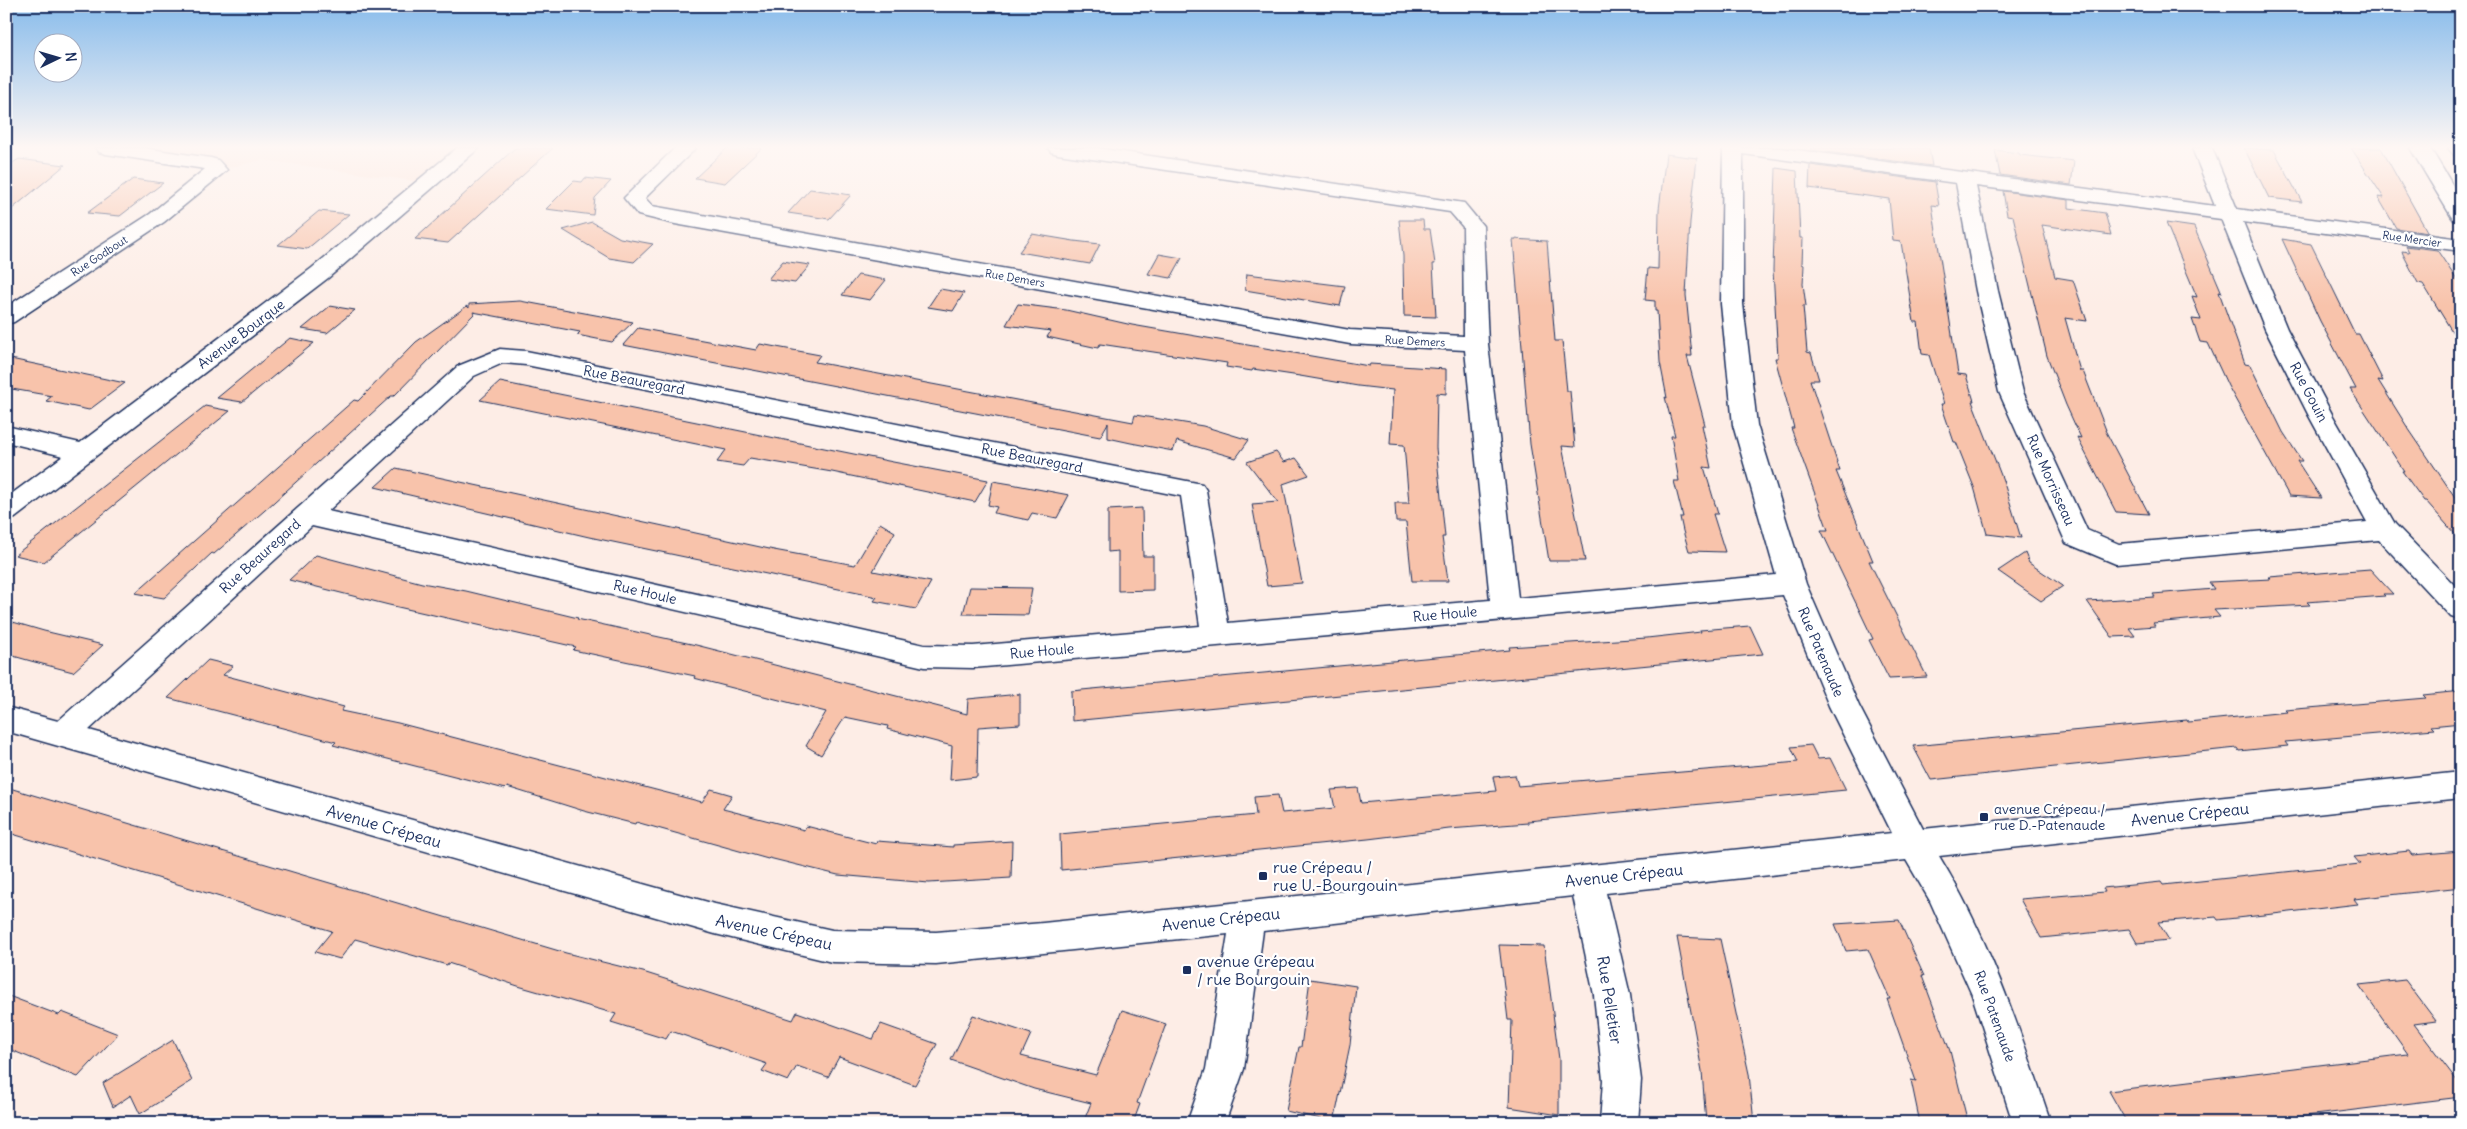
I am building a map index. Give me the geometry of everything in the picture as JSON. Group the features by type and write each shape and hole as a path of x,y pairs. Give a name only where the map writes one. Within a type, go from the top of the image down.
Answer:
{"street":[{"name":"Rue Godbout","path":"6,317 157,218 179,201"},
{"name":"Avenue Bourque","path":"6,512 320,274 407,201"},
{"name":"Rue Demers","path":"636,201 645,211 675,218 1350,337 1476,344"},
{"path":"1413,201 1456,207 1473,226 1476,344 1505,609"},
{"name":"Rue Patenaude","path":"1733,201 1732,304 1745,426 1792,584 1844,706 1914,844 1943,892 1990,995 2032,1123"},
{"name":"Rue Morrisseau","path":"1969,201 1986,291 2011,392 2076,536 2116,554 2385,530"},
{"name":"Rue Mercier","path":"2129,201 2461,245"},
{"name":"Rue Gouin","path":"2224,201 2276,329 2321,416 2385,530 2461,610"},
{"path":"2452,201 2461,216"},
{"name":"Rue Beauregard","path":"63,735 466,371 500,356 526,358 1193,490 1216,636"},
{"path":"6,434 84,452"},
{"name":"Rue Houle","path":"306,515 924,656 973,657 1792,584"},
{"name":"Avenue Crépeau","path":"6,719 715,919 832,946 936,948 1043,939 1248,915 2461,785"},
{"name":"Rue Pelletier","path":"1586,879 1612,995 1622,1080 1619,1123"},
{"path":"1206,1123 1225,1069 1248,915"}],"building":[{"path":"6,201 22,201 6,214"},
{"path":"104,201 140,201 120,216 87,213"},
{"path":"457,201 495,201 448,243 415,239"},
{"path":"554,201 595,201 593,215 546,209"},
{"path":"799,201 846,201 829,219 788,213"},
{"path":"1660,201 1692,201 1686,295 1692,356 1687,356 1705,425 1702,425 1711,468 1704,467 1718,514 1713,514 1725,552 1689,551 1680,517 1683,517 1674,481 1679,481 1671,436 1675,436 1665,397 1667,398 1660,362 1657,311 1655,311 1655,301 1645,300 1648,268 1658,269"},
{"path":"1775,201 1798,201 1800,238 1803,238 1802,264 1804,265 1803,284 1806,306 1803,306 1807,352 1811,353 1819,380 1810,380 1840,471 1836,471 1873,561 1869,561 1927,677 1889,679 1869,640 1873,639 1821,530 1828,530 1791,428 1794,428 1775,358 1778,358 1773,270"},
{"path":"1889,201 1938,201 1939,206 1932,205 1958,374 1966,375 1974,401 1972,401 2004,483 2021,538 1987,534 1974,487 1956,442 1954,442 1941,404 1944,404 1929,355 1922,354 1918,322 1914,322 1901,242 1893,241"},
{"path":"2005,201 2069,201 2069,208 2105,213 2111,235 2042,225 2055,277 2073,280 2087,321 2065,318 2080,371 2083,371 2105,430 2149,514 2116,512 2077,437 2081,438 2047,356 2013,216 2007,215"},
{"path":"2380,201 2410,201 2428,233 2396,228"},
{"path":"319,211 349,214 307,249 278,245"},
{"path":"1399,220 1423,220 1424,229 1430,229 1435,264 1433,264 1436,317 1404,316 1403,256"},
{"path":"592,222 620,238 653,244 634,262 609,258 563,230"},
{"path":"2166,223 2194,227 2222,293 2219,292 2245,364 2250,365 2283,432 2302,461 2297,461 2321,498 2289,496 2228,386 2208,343 2200,342 2192,319 2201,320 2192,296 2197,297"},
{"path":"1032,234 1100,244 1090,264 1019,252"},
{"path":"1513,239 1547,241 1555,341 1562,341 1567,391 1570,391 1575,447 1562,446 1585,561 1549,561 1530,444"},
{"path":"2282,239 2311,244 2355,334 2359,334 2383,381 2378,380 2461,506 2461,541 2424,501 2402,471 2404,471 2350,389 2356,389 2320,321"},
{"path":"2406,246 2437,250 2461,286 2461,346 2423,284 2418,283 2402,251 2409,252"},
{"path":"1159,254 1182,258 1171,278 1148,274"},
{"path":"783,261 810,265 795,283 768,279"},
{"path":"1247,274 1345,286 1340,306 1245,290"},
{"path":"858,275 886,280 870,300 842,295"},
{"path":"940,289 964,293 953,311 928,307"},
{"path":"520,301 633,322 612,342 577,335 580,332 473,312 474,314 394,396 391,396 264,511 214,554 212,553 164,598 135,593 354,400 358,401 416,342 467,306 469,308 469,304"},
{"path":"1018,304 1066,310 1132,325 1369,366 1370,364 1446,369 1446,394 1437,393 1436,448 1445,537 1442,537 1448,581 1412,581 1406,522 1396,522 1395,503 1409,503 1404,445 1390,444 1393,390 1253,369 1252,371 1226,367 1227,363 1100,344 1098,348 1047,337 1051,331 1006,325"},
{"path":"330,306 355,310 327,333 302,329"},
{"path":"638,328 756,350 760,344 820,355 815,362 1133,422 1135,415 1203,426 1249,440 1236,458 1177,441 1173,451 1108,438 1108,423 1100,437 623,345"},
{"path":"290,338 314,343 242,402 217,398"},
{"path":"6,358 125,383 89,410 46,401 52,396 6,388"},
{"path":"500,382 988,480 975,502 832,472 750,458 743,466 717,462 726,450 480,400"},
{"path":"205,406 230,411 44,562 15,555"},
{"path":"1276,452 1284,462 1296,458 1309,475 1283,484 1302,583 1267,586 1252,504 1278,502 1247,462"},
{"path":"396,468 774,550 855,565 880,523 895,532 873,571 931,582 916,609 874,601 877,597 589,537 375,487"},
{"path":"993,481 1069,495 1057,518 1032,513 1028,520 994,513 997,507 988,505"},
{"path":"1142,508 1143,556 1153,556 1153,590 1118,591 1118,551 1108,552 1108,510"},
{"path":"2025,553 2029,563 2063,586 2041,601 1998,571"},
{"path":"316,555 422,583 466,591 577,619 696,645 967,714 968,699 1020,694 1020,724 978,727 977,777 950,780 952,746 887,729 888,726 845,717 821,755 806,746 826,712 694,678 695,676 573,650 576,647 389,605 289,580"},
{"path":"2370,569 2393,594 2307,602 2310,605 2214,610 2220,617 2153,623 2155,626 2129,628 2135,636 2112,637 2087,601 2155,597 2153,594 2214,589 2209,582 2271,579 2269,577"},
{"path":"970,587 1032,588 1028,615 963,614"},
{"path":"6,620 103,645 73,672 6,654"},
{"path":"1750,626 1763,654 1072,721 1071,691 1510,650 1509,647 1647,638 1701,632 1700,630"},
{"path":"208,660 233,666 223,675 344,707 341,711 398,723 702,802 711,789 732,795 723,809 804,830 806,826 876,844 877,841 953,847 953,845 1012,841 1011,878 929,883 838,875 768,859 636,822 635,824 584,811 507,787 505,789 333,745 336,742 168,698"},
{"path":"2461,691 2461,723 2431,726 2434,729 2285,742 2288,746 2239,751 2237,748 1931,780 1913,746 2187,720 2188,722 2287,712 2285,710 2426,698 2423,695"},
{"path":"1811,745 1818,759 1830,758 1846,790 1061,870 1060,834 1256,815 1254,797 1278,795 1282,813 1335,808 1331,790 1358,788 1361,803 1496,791 1493,777 1515,775 1518,786 1798,762 1791,747"},
{"path":"6,787 566,953 643,972 793,1020 797,1012 873,1039 881,1024 937,1044 915,1085 839,1057 828,1077 797,1066 788,1081 762,1071 767,1064 671,1031 666,1039 611,1022 616,1014 518,986 448,963 447,965 355,939 340,959 315,952 332,931 6,832"},
{"path":"2409,851 2412,855 2461,851 2461,887 2354,899 2358,904 2273,914 2218,920 2216,917 2158,922 2169,940 2137,943 2129,929 2041,938 2020,899 2105,892 2103,888 2161,882 2163,885 2360,864 2354,857"},
{"path":"1899,920 1924,976 1922,976 1950,1051 1968,1123 1920,1123 1911,1080 1916,1081 1887,999 1890,999 1868,949 1846,951 1835,924"},
{"path":"1677,937 1720,939 1749,1074 1754,1123 1706,1123 1702,1071"},
{"path":"1499,945 1544,946 1559,1059 1559,1115 1509,1107 1512,1020 1508,1020"},
{"path":"1310,979 1356,986 1350,1045 1334,1122 1286,1111 1299,1047 1301,1047"},
{"path":"2405,980 2436,1021 2414,1024 2461,1086 2461,1097 2273,1120 2275,1123 2127,1123 2109,1091 2408,1054 2359,985"},
{"path":"6,995 59,1015 62,1012 118,1034 78,1077 6,1048"},
{"path":"1122,1010 1166,1024 1137,1103 1140,1104 1133,1123 1083,1123 1091,1103 1034,1089 951,1060 973,1015 1031,1034 1021,1056 1096,1075"},
{"path":"173,1040 192,1081 140,1114 131,1095 113,1107 103,1083"}],"place":[{"name":"avenue Crépeau / rue D.-Patenaude","path":"1984,817"},
{"name":"rue Crépeau / rue U.-Bourgouin","path":"1263,876"},
{"name":"avenue Crépeau / rue Bourgouin","path":"1187,970"}]}
